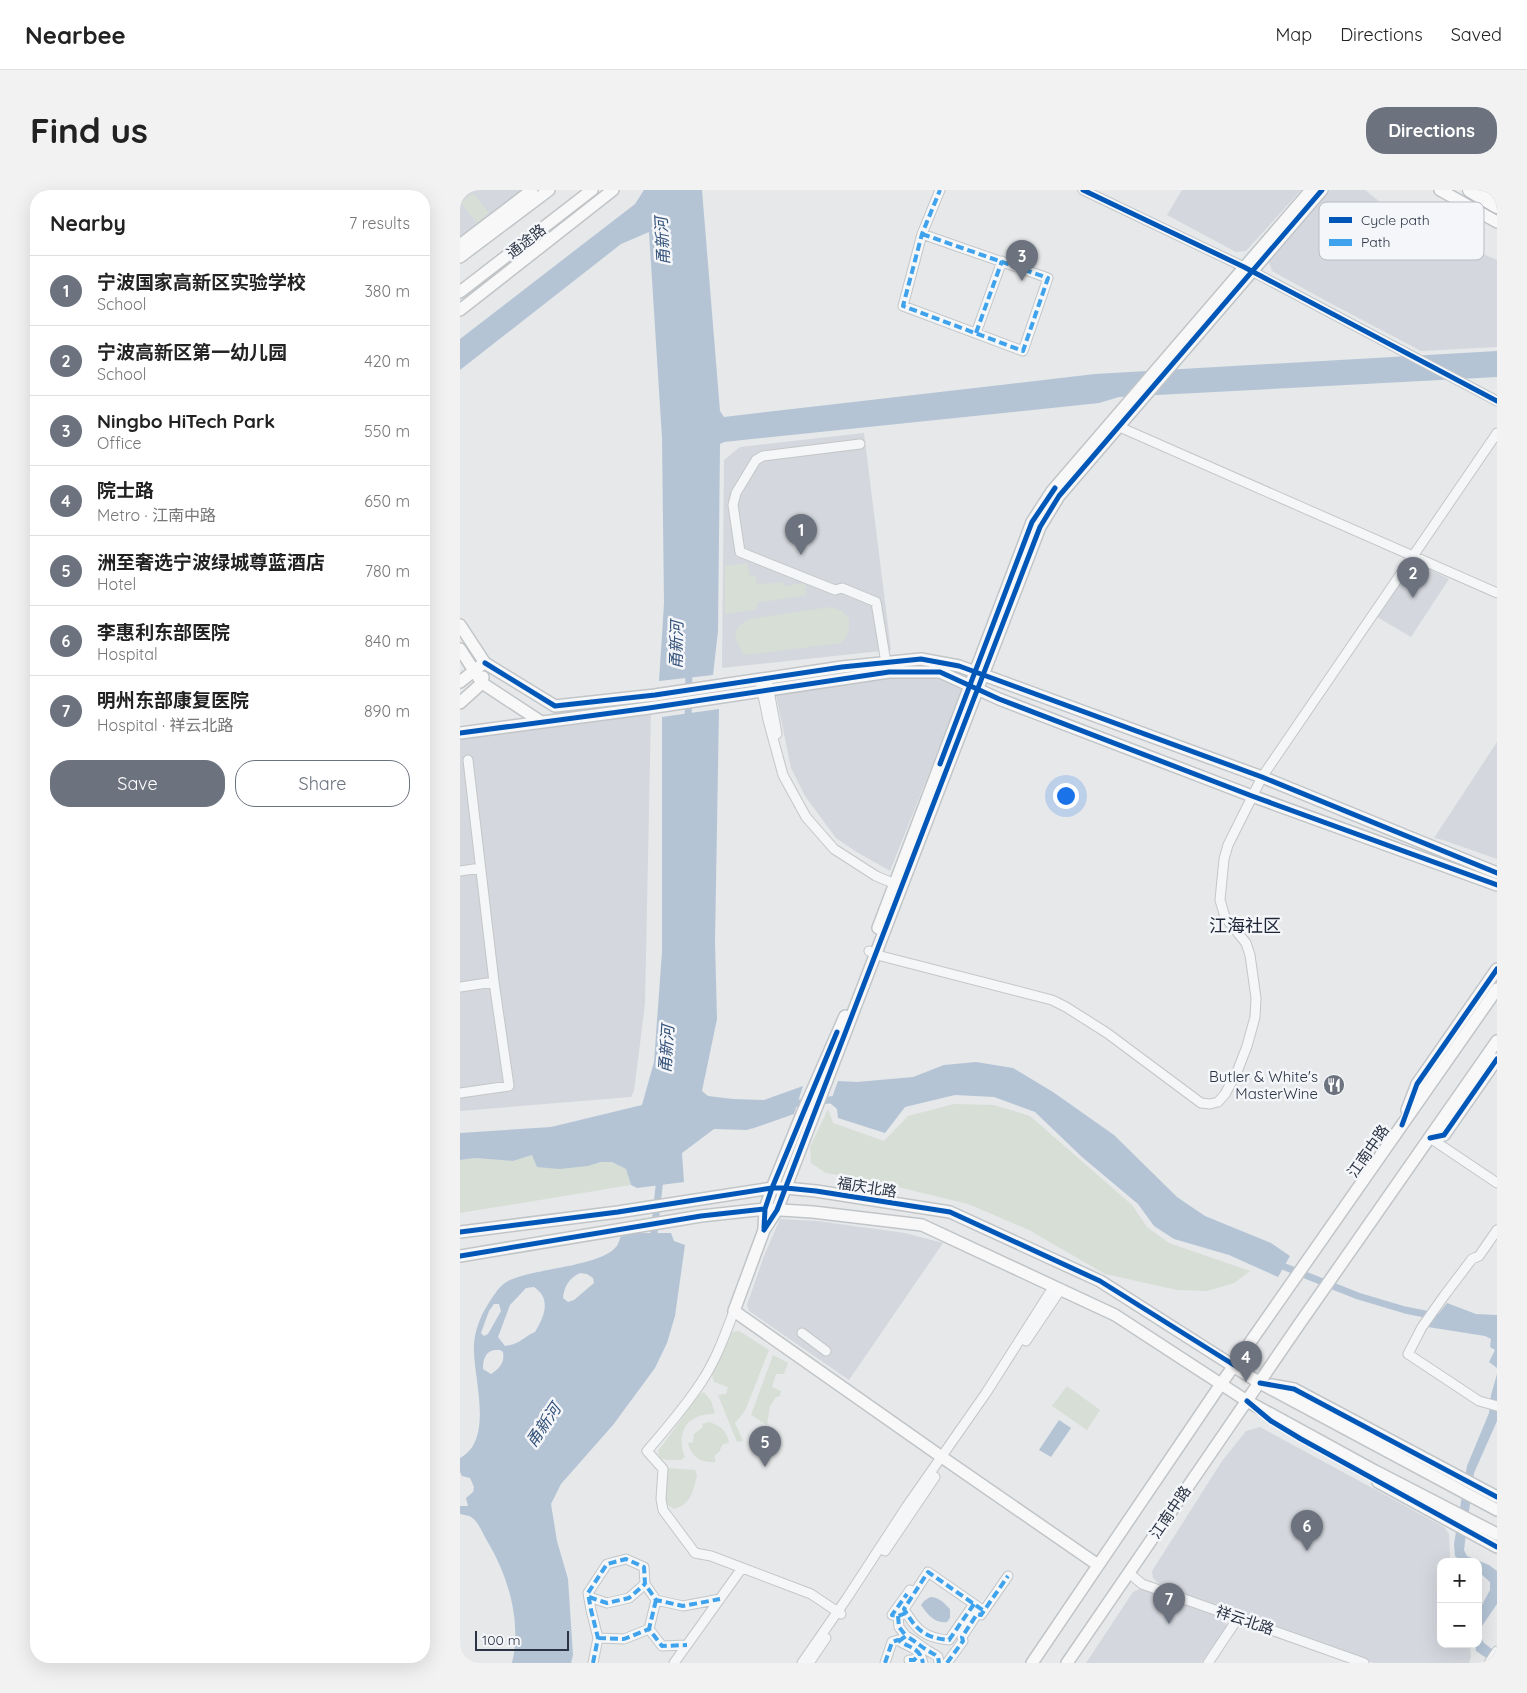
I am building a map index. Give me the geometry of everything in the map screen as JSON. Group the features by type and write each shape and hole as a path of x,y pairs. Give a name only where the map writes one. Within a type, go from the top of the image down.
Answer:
{"highway":[{"path":"1470,190 1497,206"}],"main road":[{"path":"460,245 532,190"},
{"name":"通途路","path":"460,257 549,190"},
{"name":"通途路","path":"460,292 592,190"},
{"path":"460,310 613,190"},
{"path":"764,1230 765,1209 772,1188 802,1114 819,1088 979,674 1040,527 1059,496 1115,424 1248,269 1311,190"},
{"path":"1248,269 1322,190"},
{"path":"1440,190 1461,202"},
{"path":"1484,215 1497,222"},
{"path":"460,625 485,663 555,706 655,695 724,691"},
{"path":"460,649 482,683 540,721"},
{"path":"765,685 842,667 922,659 959,666 1262,777 1497,873"},
{"path":"460,682 485,663"},
{"path":"460,703 482,683 485,663"},
{"path":"460,733 654,707 724,691 765,685 889,672 940,672 999,699 1252,796 1497,885"},
{"path":"1402,1125 1417,1084 1497,969"},
{"name":"江南中路","path":"1032,1663 1285,1291 1497,989"},
{"name":"江南中路","path":"1067,1663 1338,1268 1497,1041"},
{"path":"1430,1138 1444,1135 1497,1059"},
{"path":"819,1088 816,1110 777,1210 764,1230 734,1311 1098,1565"},
{"name":"福庆北路","path":"460,1232 618,1212 772,1188 786,1188 950,1212 1100,1281 1260,1383 1497,1510"},
{"name":"福庆北路","path":"460,1256 621,1228 765,1209 922,1225 1115,1315 1247,1401 1374,1471 1497,1534"},
{"path":"1260,1383 1294,1389 1497,1498"},
{"path":"1247,1401 1271,1420 1301,1439 1497,1546"}],"street":[{"path":"922,234 1048,278 1023,351 902,306 922,234 940,190"},
{"path":"1083,190 1248,269 1497,401"},
{"path":"976,333 1002,261"},
{"path":"1115,424 1497,593"},
{"path":"873,952 1052,1000 1082,1016 1201,1103 1210,1104 1218,1102 1225,1094 1237,1072 1247,1046 1255,1017 1256,998 1250,955 1246,943 1225,917 1220,900 1223,868 1228,846 1262,777 1497,433"},
{"path":"860,444 763,456 756,460 736,493 733,505 740,552 835,590 842,588 876,602 886,663"},
{"path":"765,685 788,773 807,810 834,843 871,869 899,883"},
{"path":"460,1093 509,1086 494,982 468,760"},
{"path":"460,871 480,868"},
{"path":"460,987 494,982"},
{"path":"1430,1138 1497,1184"},
{"path":"1497,1230 1479,1256 1472,1260 1444,1296 1422,1327 1408,1354 1479,1401 1497,1406"},
{"path":"802,1663 840,1613 1057,1288"},
{"path":"734,1311 718,1353 703,1381 647,1451 663,1468 664,1481 661,1499 664,1510 695,1553 711,1556 811,1594 840,1613"},
{"path":"802,1333 826,1350"},
{"path":"593,1663 598,1638 588,1593 607,1564 626,1559 644,1567 645,1584 656,1600 683,1606 720,1599"},
{"path":"674,1663 742,1568"},
{"path":"902,1614 892,1615 924,1569 974,1604 981,1612"},
{"path":"924,1663 921,1654 902,1638 899,1627 904,1609 928,1572"},
{"name":"祥云北路","path":"1129,1572 1142,1584 1364,1663"},
{"path":"947,1663 963,1641 962,1637 1008,1576"},
{"path":"589,1597 608,1603 629,1598 645,1584"},
{"path":"656,1600 649,1628 662,1646 687,1645"},
{"path":"902,1614 924,1635 949,1640 974,1604"},
{"path":"951,1644 974,1612 981,1612"},
{"path":"813,1662 840,1613"},
{"path":"1208,1663 1238,1618"},
{"path":"598,1638 624,1639 649,1628"},
{"path":"885,1663 892,1642 902,1638 936,1654 939,1663"},
{"path":"1489,1663 1497,1651"},
{"path":"908,1660 914,1660 921,1654"}],"shaded area":[{"path":"460,190 524,190 460,240"},
{"path":"1182,190 1301,190 1246,251 1236,252 1167,215"},
{"path":"1330,190 1365,190 1380,202 1320,202"},
{"path":"473,193 489,213 477,223 461,203"},
{"path":"1319,203 1319,260 1484,260 1484,254 1497,260 1497,347 1421,351 1272,271 1269,262"},
{"path":"864,433 891,650 722,668 724,460 740,447"},
{"path":"1414,562 1449,579 1411,637 1377,617"},
{"path":"747,563 750,576 755,575 757,584 784,582 784,586 805,583 807,595 757,603 757,609 725,614 725,566"},
{"path":"830,607 841,610 849,619 848,633 841,643 745,655 739,647 735,632 740,625 749,619"},
{"path":"895,676 939,677 963,688 890,871 836,838 805,796 791,768 776,695"},
{"path":"651,712 645,1004 634,1091 631,1097 460,1111 460,739"},
{"path":"1497,742 1497,859 1434,838"},
{"path":"954,1104 994,1105 1030,1116 1132,1205 1147,1227 1169,1243 1250,1271 1234,1283 1207,1291 1177,1290 1105,1274 1029,1230 968,1204 869,1180 826,1173 811,1163 810,1147 828,1109 833,1123 884,1141 908,1116"},
{"path":"532,1155 588,1166 601,1162 612,1162 626,1169 631,1185 460,1213 460,1160 475,1158 513,1161"},
{"path":"780,1219 817,1221 905,1233 943,1243 849,1380 749,1311 747,1305 764,1256"},
{"path":"739,1331 769,1350 745,1411 735,1423 743,1441 737,1442 718,1395 726,1394 728,1387 714,1382 712,1375 732,1332"},
{"path":"773,1355 788,1363 784,1374 776,1374 772,1387 781,1391 780,1396 776,1397 770,1406 767,1425 751,1415"},
{"path":"1067,1386 1100,1410 1087,1430 1052,1406"},
{"path":"704,1392 711,1401 715,1413 697,1417 686,1425 682,1435 685,1457 681,1460 660,1458 658,1451 700,1394"},
{"path":"709,1422 723,1430 727,1435 729,1443 723,1444 719,1452 714,1456 716,1462 706,1462 695,1456 688,1443 693,1442 694,1434 703,1427 702,1424"},
{"path":"1260,1427 1444,1527 1449,1534 1450,1558 1437,1558 1437,1648 1470,1648 1471,1657 1469,1663 1374,1663 1159,1584 1153,1578 1152,1571 1222,1461 1246,1431"},
{"path":"668,1468 695,1470 697,1475 691,1496 684,1504 674,1509 663,1502"},
{"path":"1142,1588 1219,1616 1225,1621 1227,1627 1201,1663 1086,1663 1133,1592"}],"water":[{"path":"644,190 702,190 720,411 724,417 1095,374 1497,351 1497,377 1119,397 1099,403 724,442 720,444 718,631 713,675 659,681 664,603 662,438 649,232 621,244 460,370 460,339 635,204"},
{"path":"719,709 715,942 717,1019 702,1091 708,1096 764,1100 803,1086 794,1114 746,1130 714,1129 682,1153 684,1182 637,1188 631,1185 626,1169 612,1162 559,1169 537,1167 532,1155 513,1161 475,1158 460,1160 460,1133 551,1127 642,1105 654,1062 662,952 662,717"},
{"path":"976,1062 1013,1068 1053,1092 1114,1135 1177,1197 1205,1216 1271,1243 1290,1256 1278,1277 1229,1255 1174,1239 1154,1226 1138,1204 1082,1157 1035,1112 994,1097 955,1095 905,1107 885,1133 838,1118 837,1109 830,1103 838,1081 857,1082 913,1077 944,1065"},
{"path":"622,1233 671,1233 674,1241 685,1245 675,1316 667,1343 655,1368 613,1425 561,1484 551,1504 557,1541 568,1579 573,1655 571,1663 512,1663 515,1647 514,1615 507,1583 494,1553 478,1524 471,1517 460,1514 460,1506 468,1506 466,1498 473,1492 474,1487 470,1478 462,1476 460,1472 460,1458 470,1449 477,1438 479,1424 479,1393 474,1351 476,1330 489,1303 504,1283 533,1273 581,1263 608,1254 618,1244","holes":["580,1273 587,1274 593,1278 594,1283 574,1300 568,1302 563,1298 565,1290 570,1280","534,1287 543,1297 545,1308 541,1320 535,1332 518,1342 505,1346 498,1337 510,1305 526,1288","494,1304 499,1304 501,1311 488,1334 484,1336 481,1333 489,1311","494,1350 503,1352 501,1365 491,1374 483,1369 483,1363 488,1353"]},
{"path":"1447,1303 1476,1314 1497,1315 1497,1368 1489,1362 1495,1350 1490,1347 1491,1339 1485,1336 1428,1327"},
{"path":"1497,1374 1497,1421 1474,1473 1464,1550 1467,1556 1472,1558 1457,1558 1455,1556 1454,1544 1467,1466 1489,1413 1491,1395"},
{"path":"1059,1420 1071,1428 1051,1457 1039,1450"},
{"path":"1482,1562 1497,1571 1497,1604 1482,1626 1482,1605 1490,1590 1490,1582 1482,1575"},
{"path":"930,1597 939,1599 950,1609 950,1618 947,1622 935,1620 921,1605"},
{"path":"1482,1640 1497,1653 1497,1663 1494,1663 1476,1651 1476,1648 1482,1648"}],"waterway":[{"name":"甬新河","path":"688,722 689,670"},
{"path":"790,1104 839,1099"},
{"name":"甬新河","path":"653,1242 660,1178"},
{"path":"1275,1263 1358,1296 1405,1310 1445,1318"}],"marked path":[{"path":"922,234 1048,278 1023,351 903,306 922,234 940,190"},
{"path":"976,333 1002,261"},
{"path":"593,1663 598,1638 588,1593 607,1564 626,1559 644,1567 645,1584 656,1600 683,1606 720,1599"},
{"path":"974,1604 949,1640 922,1632 904,1609 928,1572 984,1611"},
{"path":"947,1663 963,1641 962,1637 977,1614 981,1615 1008,1576"},
{"path":"589,1597 607,1603 629,1598 645,1584"},
{"path":"906,1613 898,1616 892,1615 907,1594"},
{"path":"656,1600 649,1629 662,1646 687,1645"},
{"path":"898,1616 899,1627 906,1636"},
{"path":"598,1638 624,1639 649,1629"},
{"path":"899,1641 906,1636 937,1656 939,1663"},
{"path":"885,1663 892,1642 898,1640 916,1651 923,1663"},
{"path":"909,1660 914,1660 921,1653"}],"cycle path":[{"path":"1083,190 1244,267 1497,401"},
{"path":"764,1230 777,1210 1040,527 1059,496 1322,190"},
{"path":"940,764 1032,522 1055,488"},
{"path":"485,663 555,706 655,695 842,667 921,659 959,666 1262,777 1497,873"},
{"path":"460,733 649,708 889,672 940,672 999,699 1252,796 1497,885"},
{"path":"1402,1125 1417,1084 1497,969"},
{"path":"764,1228 765,1209 772,1188 837,1032"},
{"path":"1430,1138 1444,1135 1497,1059"},
{"path":"460,1232 618,1212 772,1188 816,1191 950,1212 1100,1281 1234,1365"},
{"path":"460,1256 701,1216 765,1209"},
{"path":"1260,1383 1294,1389 1497,1497"},
{"path":"1247,1401 1271,1421 1301,1439 1497,1547"}],"place":[{"name":"Ningbo HiTech Park","path":"1022,281"},
{"name":"宁波国家高新区实验学校","path":"801,555"},
{"name":"宁波高新区第一幼儿园","path":"1413,598"},
{"name":"Butler & White's MasterWine","path":"1334,1085"},
{"name":"院士路","path":"1246,1382"},
{"name":"洲至奢选宁波绿城尊蓝酒店","path":"765,1467"},
{"name":"李惠利东部医院","path":"1307,1551"},
{"name":"明州东部康复医院","path":"1169,1624"}],"district":[{"name":"江海社区","path":"1245,925"}]}
